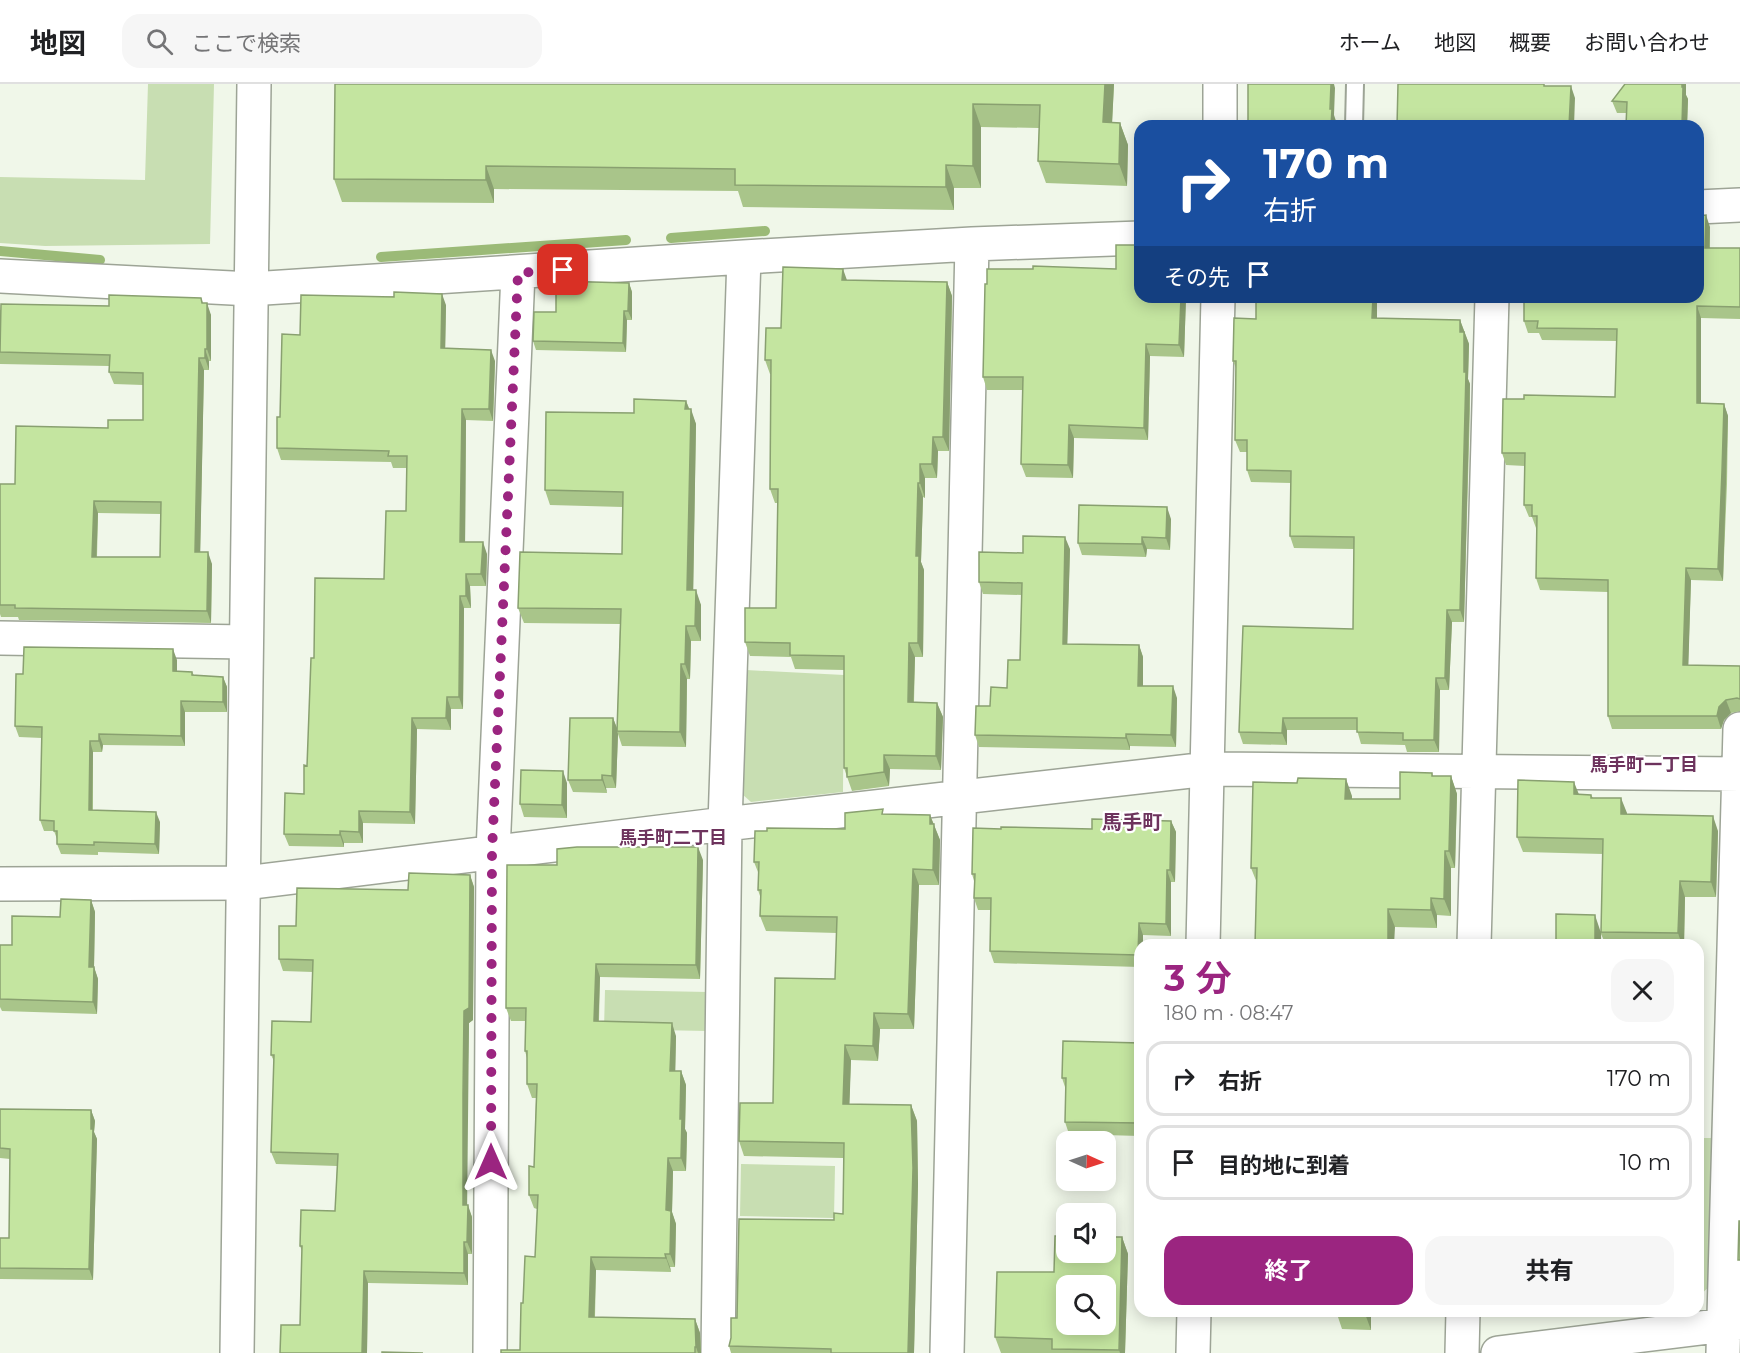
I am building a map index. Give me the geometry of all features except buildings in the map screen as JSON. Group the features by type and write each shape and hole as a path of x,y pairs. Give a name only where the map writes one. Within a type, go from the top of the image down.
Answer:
{"street":[{"path":"237,1353 254,84"},
{"path":"1220,84 1220,120"},
{"path":"1704,207 1740,205"},
{"path":"0,276 251,289 972,244 1134,238"},
{"path":"947,1353 972,244"},
{"path":"718,1353 725,824 744,258"},
{"path":"490,1353 492,852 518,273"},
{"path":"1203,939 1218,303"},
{"path":"1474,939 1492,303"},
{"path":"0,638 246,642"},
{"path":"1498,1353 1729,1334 1740,729"},
{"path":"0,884 244,883 725,824 1208,769 1740,774"},
{"path":"1192,1353 1194,1317"},
{"path":"1462,1353 1463,1317"}],"lane":[{"path":"1354,120 1355,84"}],"green space":[{"path":"148,84 214,84 210,244 45,246 0,243 0,177 145,180"},
{"path":"746,670 844,675 843,792 751,802 742,794"},
{"path":"605,990 708,992 707,1031 604,1029"},
{"path":"1704,1138 1715,1138 1711,1285 1704,1291"},
{"path":"741,1164 835,1166 834,1218 740,1216"}],"waterway":[{"path":"671,238 765,231"},
{"path":"381,257 626,240"},
{"path":"0,251 100,260"}],"district":[{"name":"馬手町一丁目","path":"1644,765"},
{"name":"馬手町","path":"1132,822"},
{"name":"馬手町二丁目","path":"673,838"}],"route":[{"path":"491,1162 492,852 518,273 563,270"}]}
